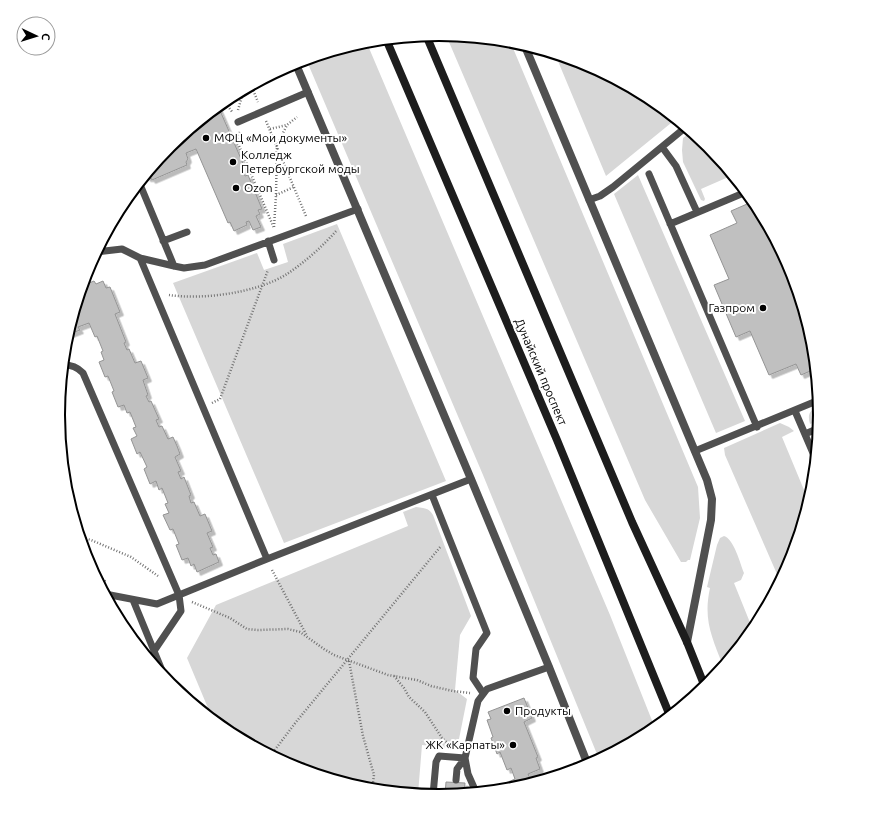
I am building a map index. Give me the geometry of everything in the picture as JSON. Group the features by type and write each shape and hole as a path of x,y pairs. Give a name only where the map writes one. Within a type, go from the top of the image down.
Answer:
{"main road":[{"path":"429,41 632,522 687,642 702,680"},
{"name":"Дунайский проспект","path":"388,44 556,440 668,711"}],"street":[{"path":"527,52 707,480 712,499 711,520 687,642"},
{"path":"298,68 549,667 586,759"}],"lane":[{"path":"238,122 308,92"},
{"path":"589,200 600,196 612,187 682,130"},
{"path":"662,146 676,166 697,212"},
{"path":"649,174 757,427"},
{"path":"141,188 174,266"},
{"path":"670,224 741,194"},
{"path":"103,251 122,249 140,258 184,268 205,264 358,209"},
{"path":"164,241 187,232"},
{"path":"268,241 274,260"},
{"path":"140,258 267,559"},
{"path":"68,365 78,367 83,373 180,595 181,612 154,651"},
{"path":"695,451 757,427 812,402"},
{"path":"795,410 811,450"},
{"path":"804,434 812,431"},
{"path":"112,595 157,604 267,559 471,480"},
{"path":"432,495 487,633 476,649 473,678 483,694"},
{"path":"133,600 159,663"},
{"path":"474,787 468,774 465,758 478,701 487,689 549,667"},
{"path":"434,789 436,762 439,756 465,758"},
{"path":"456,780 457,768 465,758"}],"path":[{"path":"253,90 310,226"},
{"path":"227,107 236,117 242,97"},
{"path":"270,129 287,125 297,117"},
{"path":"238,122 241,132 237,141 274,229 277,146 287,125"},
{"path":"276,195 294,187"},
{"path":"155,293 190,297 207,296 226,294 262,285 286,274 317,250 339,229"},
{"path":"203,408 220,400 262,285 269,267 274,260"},
{"path":"86,539 131,557 159,577"},
{"path":"275,750 296,722 446,541"},
{"path":"267,559 307,637"},
{"path":"180,595 199,606 230,618 246,629 288,629 300,632 324,649 348,660 394,676 417,680 431,686 452,691 483,694"},
{"path":"348,660 363,736 374,775 373,783"},
{"path":"394,676 409,697 425,712 442,738 465,758"}],"shaded area":[{"path":"449,41 488,44 513,48 698,487 700,518 690,560 681,562 645,500"},
{"path":"369,48 610,615 653,722 626,739 597,754 483,475 308,65"},
{"path":"558,61 582,69 626,91 672,122 606,176"},
{"path":"687,135 728,177 701,189 705,199 704,201 701,200 683,162 683,138"},
{"path":"638,175 745,421 716,433 614,194"},
{"path":"337,224 446,481 284,543 173,283 257,253 264,270 288,262 283,244"},
{"path":"813,409 813,423 810,424 809,415"},
{"path":"780,423 794,431 782,437 805,492 793,535 785,558 777,574 725,455 724,448"},
{"path":"416,507 424,508 433,515 471,616 460,635 455,690 467,699 457,749 422,745 418,788 390,786 342,776 296,761 252,739 209,710 187,658 216,605 408,526 403,512"},
{"path":"724,536 728,538 734,546 739,558 744,573 741,580 734,583 750,623 721,661 715,646 708,619 708,599 710,588 707,587 720,538"}],"building":[{"path":"220,111 245,168 242,169 245,176 248,175 262,209 258,210 260,214 256,216 261,227 253,230 249,221 246,222 247,225 234,231 230,222 228,223 196,149 186,153 188,159 186,162 187,165 152,180 150,178 158,168 192,134"},
{"name":"Газпром","path":"748,204 763,228 785,272 800,318 806,342 810,371 801,375 796,364 769,375 750,331 736,337 714,285 729,279 710,235 737,223 731,211"},
{"path":"94,281 96,284 103,281 106,288 110,287 120,312 115,314 126,342 124,343 127,350 129,349 135,363 141,361 148,378 143,380 148,395 146,396 149,402 151,401 159,419 156,420 159,427 162,426 168,439 173,437 180,454 175,457 181,471 178,472 181,479 184,477 191,495 189,496 191,503 194,502 200,516 205,514 212,531 207,533 213,547 210,548 213,555 216,554 219,562 197,572 194,564 191,566 188,558 182,560 176,545 179,544 173,529 170,530 163,515 169,513 165,504 168,503 162,488 159,490 156,481 150,484 144,469 147,467 140,452 137,454 131,439 137,436 133,428 136,427 130,412 127,413 124,405 118,407 108,376 105,377 99,362 104,360 101,352 103,351 97,336 95,337 89,323 78,327 80,330 74,332 89,283"},
{"name":"ЖК «Карпаты»","path":"524,698 532,718 524,722 538,757 536,758 540,769 528,774 530,778 505,783 515,779 511,768 507,770 500,752 497,754 491,738 493,737 487,720 491,719 488,712"},
{"path":"446,782 465,783 465,788 445,789"}],"place":[{"name":"МФЦ «Мои документы»","path":"206,138"},
{"name":"Колледж Петербургской моды","path":"233,162"},
{"name":"Ozon","path":"236,188"},
{"name":"Газпром","path":"763,308"},
{"name":"Продукты","path":"507,711"},
{"name":"ЖК «Карпаты»","path":"513,745"}]}
